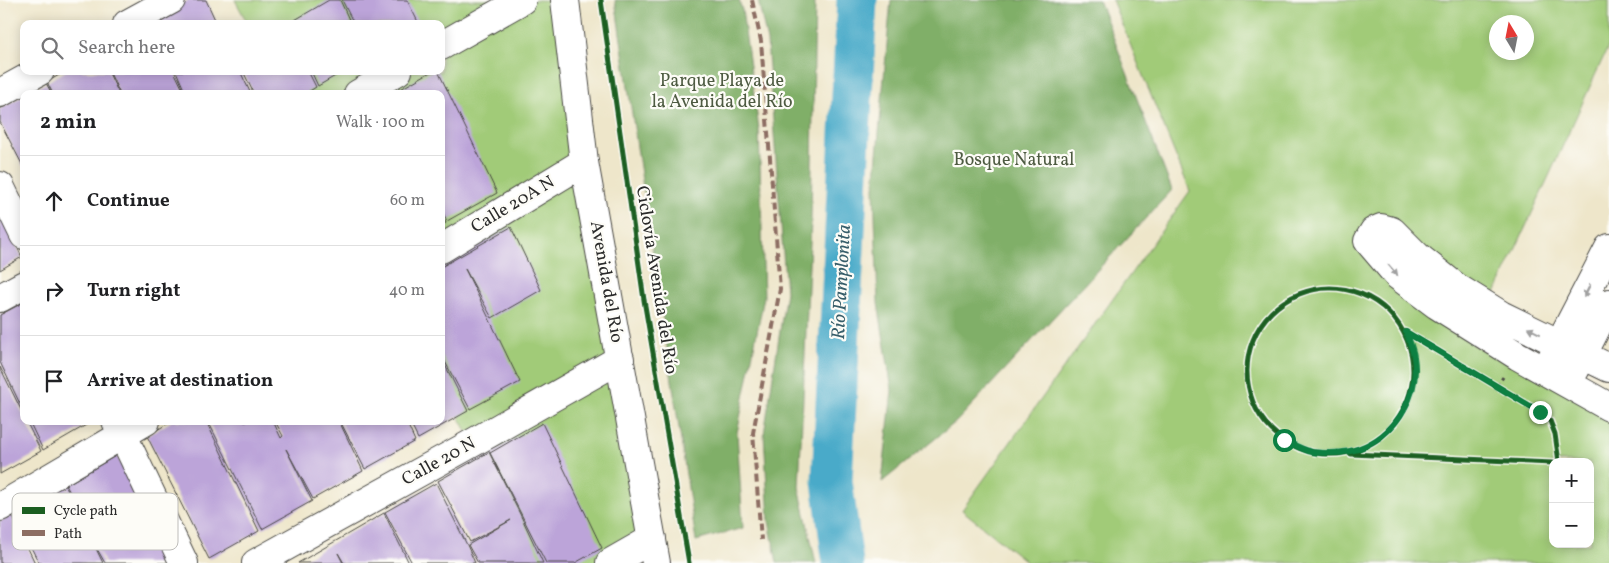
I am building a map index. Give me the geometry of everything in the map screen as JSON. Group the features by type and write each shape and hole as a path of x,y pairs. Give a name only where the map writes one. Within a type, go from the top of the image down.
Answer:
{"street":[{"path":"134,20 170,0"},
{"path":"445,44 522,0"},
{"name":"Avenida del Río","path":"565,0 584,162 654,551"},
{"path":"0,93 33,75"},
{"path":"365,90 391,75"},
{"name":"Calle 20A N","path":"445,247 584,162"},
{"path":"0,186 20,227"},
{"path":"1609,368 1501,315 1456,287 1417,256 1392,231 1381,228 1374,231 1368,241 1397,275 1483,336 1609,407"},
{"path":"1556,378 1572,349 1609,248"},
{"path":"0,298 20,287"},
{"path":"1572,349 1609,303"},
{"name":"Calle 20 N","path":"256,563 620,359"},
{"path":"21,493 119,428 150,493"},
{"path":"0,507 12,499"},
{"path":"178,550 184,563"},
{"path":"610,563 654,551"}],"path":[{"path":"1488,381 1504,391"}],"green space":[{"path":"235,0 568,0 650,563 538,563 445,390 445,90 284,90 275,75 445,75 445,20 246,20"},
{"name":"Parque Playa de la Avenida del Río","path":"615,0 739,0 742,10 759,129 764,297 737,433 743,528 696,541"},
{"path":"758,0 815,0 811,221 799,487 816,563 777,563 769,521 764,434 786,292 767,41"},
{"name":"Bosque Natural","path":"891,0 1099,0 1172,190 957,421 882,482 892,390 878,303 874,188"},
{"path":"1112,0 1609,0 1609,45 1472,344 1609,413 1609,563 1028,563 962,510 1190,191"}],"building":[{"path":"189,0 206,0 215,20 154,20"},
{"path":"329,0 340,0 349,20 295,20"},
{"path":"342,0 407,0 417,20 352,20"},
{"path":"59,75 110,75 117,90 51,90 47,82"},
{"path":"111,75 176,75 183,90 118,90"},
{"path":"178,75 242,75 249,90 184,90"},
{"path":"245,75 310,75 316,87 311,90 252,90"},
{"path":"313,75 337,75 318,86"},
{"path":"425,75 440,75 497,193 447,221 445,217 445,90 399,90"},
{"path":"46,83 50,90 34,90"},
{"path":"20,97 20,160 0,122 0,109"},
{"path":"0,212 20,253 20,258 0,270"},
{"path":"511,227 541,290 492,318 465,269 520,382 470,409 445,362 445,265"},
{"path":"20,304 20,404 0,362 0,315"},
{"path":"445,365 468,411 445,424"},
{"path":"0,367 20,408 20,425 28,425 41,451 0,474"},
{"path":"542,423 602,548 575,563 546,563 490,453"},
{"path":"31,425 86,425 43,450"},
{"path":"165,425 208,425 259,531 209,559 178,498 178,493 176,493 147,436"},
{"path":"210,425 275,425 281,438 283,436 277,425 341,425 363,471 313,499 286,449 312,501 262,529"},
{"path":"342,425 408,425 415,441 365,469"},
{"path":"411,425 443,425 418,439"},
{"path":"489,452 543,563 478,563 468,545 511,520 470,542 438,481"},
{"path":"117,455 136,493 70,493 66,485"},
{"path":"436,483 475,563 412,563 385,512"},
{"path":"65,485 69,493 51,493"},
{"path":"384,513 409,563 344,563 338,553 343,563 298,563"},
{"path":"12,515 12,550 29,550 35,563 0,563 0,521"},
{"path":"32,550 97,550 103,563 39,563"},
{"path":"98,550 164,550 170,563 105,563"}],"waterway":[{"name":"Río Pamplonita","path":"843,563 832,481 857,0"}],"marked path":[{"path":"752,0 761,41 780,289 753,433 761,540"}],"cycle path":[{"name":"Ciclovía Avenida del Río","path":"601,0 644,300 689,563"},
{"path":"1338,288 1362,294 1389,312 1407,339 1412,355 1413,371 1412,387 1407,403 1389,430 1376,440 1354,451 1322,454 1298,448 1277,435 1266,424 1250,395 1247,363 1253,339 1266,318 1277,307 1306,291 1338,288"},
{"path":"1406,332 1540,412 1550,421 1555,434 1558,458"},
{"path":"1351,454 1549,463"}],"route":[{"path":"1284,440 1310,452 1339,454 1365,447 1388,432 1404,410 1414,385 1414,358 1406,332 1540,412"}]}
